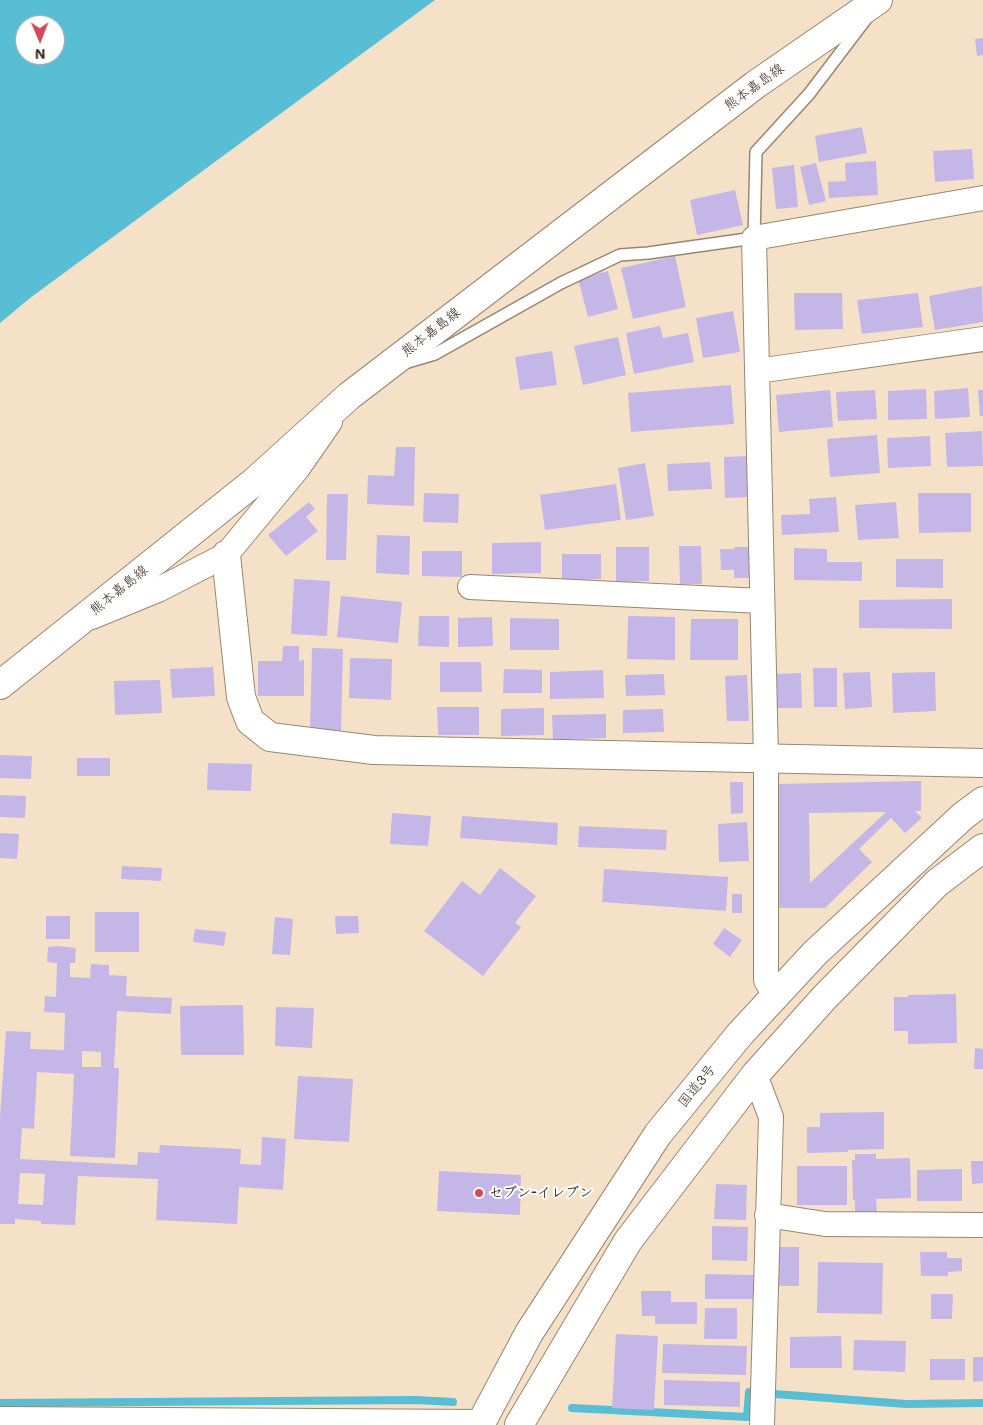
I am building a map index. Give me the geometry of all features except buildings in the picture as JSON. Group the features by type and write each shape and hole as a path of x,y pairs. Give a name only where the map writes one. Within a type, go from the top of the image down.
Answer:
{"main road":[{"name":"熊本嘉島線","path":"0,686 254,482 348,396 755,85 880,0"},
{"path":"226,555 241,697 250,721 270,737 374,750 983,763"},
{"name":"国道3号","path":"480,1424 529,1333 658,1134 740,1034 815,953 963,816 983,801"},
{"path":"519,1425 628,1241 755,1075 824,998 937,883 983,848"}],"street":[{"path":"775,996 766,980 766,758 754,238 983,198"},
{"path":"757,371 983,339"},
{"path":"75,624 158,590 226,555 298,468 348,396"},
{"path":"470,587 762,601"},
{"path":"755,1075 771,1117 762,1425"},
{"path":"767,1215 825,1224 983,1225"},
{"path":"0,1419 119,1422 480,1424"}],"lane":[{"path":"385,368 435,354 561,283 620,255 648,253 754,238 756,152 809,94 880,0"}],"water":[{"path":"0,0 435,0 30,298 0,323"}],"waterway":[{"path":"572,1408 747,1417 749,1392 906,1404 983,1403"},
{"path":"0,1403 416,1400 453,1402"}],"place":[{"name":"セブン-イレブン","path":"479,1193"}]}
